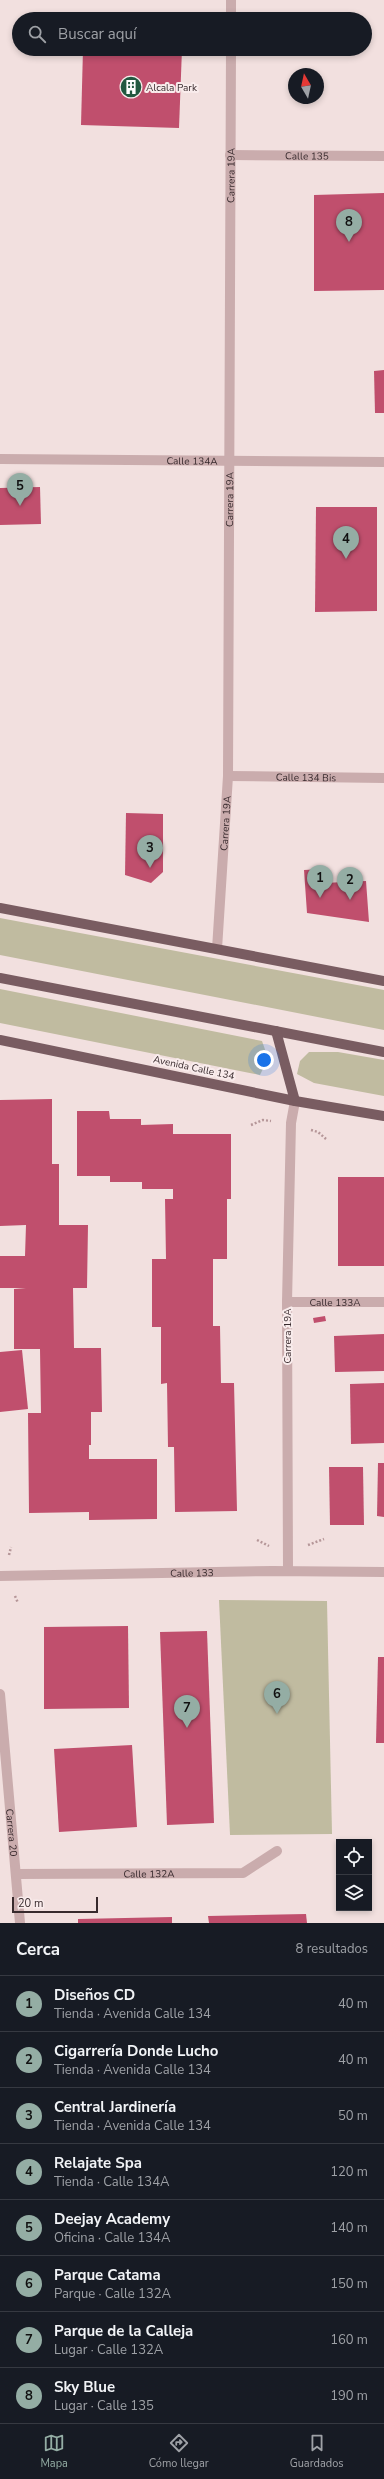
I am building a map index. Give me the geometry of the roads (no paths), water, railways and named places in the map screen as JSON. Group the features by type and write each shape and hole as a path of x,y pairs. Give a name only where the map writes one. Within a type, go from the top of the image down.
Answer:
{"main road":[{"path":"0,908 384,981"},
{"path":"0,978 384,1052"},
{"path":"276,1031 295,1101"},
{"name":"Avenida Calle 134","path":"0,1040 295,1101 384,1116"}],"street":[{"path":"231,0 231,12"},
{"name":"Carrera 19A","path":"217,949 228,776 231,56"},
{"name":"Calle 135","path":"230,155 384,156"},
{"name":"Calle 134A","path":"0,459 384,462"},
{"name":"Calle 134 Bis","path":"228,776 384,778"},
{"name":"Carrera 19A","path":"288,1571 287,1302 291,1123 295,1101"},
{"name":"Calle 133A","path":"287,1302 384,1302"},
{"name":"Calle 133","path":"0,1576 288,1571 384,1572"},
{"name":"Carrera 20","path":"0,1694 20,1923"},
{"name":"Calle 132A","path":"16,1874 243,1873 277,1851"}],"place":[{"name":"Alcala Park","path":"131,87"},
{"name":"Sky Blue","path":"349,242"},
{"name":"Deejay Academy","path":"20,506"},
{"name":"Relajate Spa","path":"346,559"},
{"name":"Central Jardinería","path":"150,868"},
{"name":"Diseños CD","path":"320,898"},
{"name":"Cigarrería Donde Lucho","path":"350,900"},
{"name":"Parque Catama","path":"277,1714"},
{"name":"Parque de la Calleja","path":"187,1728"}]}
